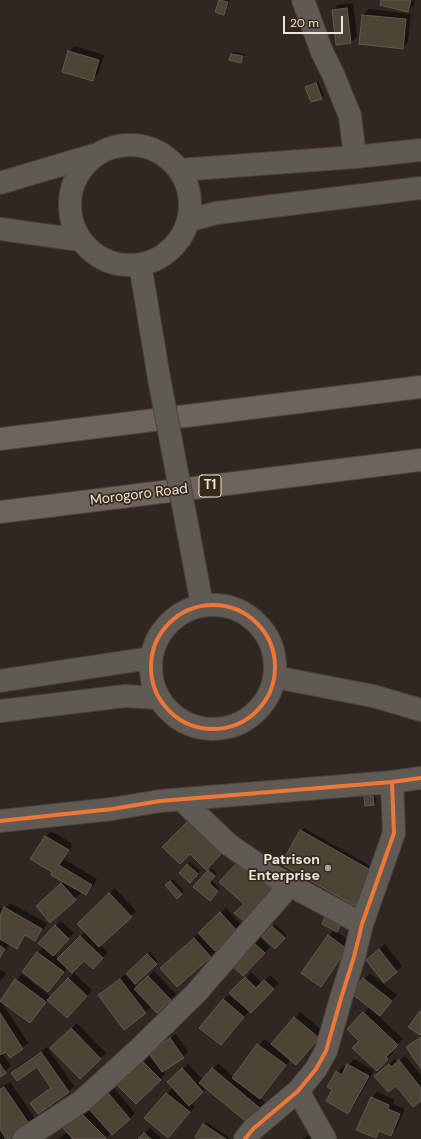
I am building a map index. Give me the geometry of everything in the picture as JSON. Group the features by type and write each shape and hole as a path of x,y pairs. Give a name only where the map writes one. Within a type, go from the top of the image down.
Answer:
{"highway":[{"path":"0,439 421,387"},
{"name":"Morogoro Road","path":"0,512 421,460"}],"street":[{"path":"303,0 322,52 334,74 350,116 355,157"},
{"path":"0,183 94,155 119,145 133,144 159,152 170,160 179,170 186,182 190,194 188,221 183,234 175,245 165,254 140,264 127,265 101,258 80,240 72,221 69,201 77,175 84,164 94,155"},
{"path":"179,170 355,157 421,150"},
{"path":"188,221 216,214 421,188"},
{"path":"0,229 80,240"},
{"path":"140,264 159,378 202,605"},
{"path":"217,604 232,607 245,613 257,622 273,647 276,662 275,677 272,690 256,713 231,727 210,729 190,725 177,718 167,709 158,698 153,685 150,658 159,634 167,624 178,615 189,609 202,605 217,604"},
{"path":"0,681 150,658"},
{"path":"275,677 373,696 421,710"},
{"path":"0,711 125,696 158,698"},
{"path":"1,823 182,800 392,782 421,778"},
{"path":"244,1139 253,1129 298,1090 316,1069 326,1051 354,957 362,924 394,834 392,782"},
{"path":"182,800 228,844 277,878 362,924"},
{"path":"24,1139 82,1101 136,1052 196,993 290,885"},
{"path":"298,1090 325,1139"}],"building":[{"path":"219,0 228,2 224,15 215,12"},
{"path":"381,0 411,0 408,12 380,5"},
{"path":"347,8 351,43 336,45 332,10"},
{"path":"362,15 406,19 403,49 359,44"},
{"path":"68,51 99,60 93,81 62,72"},
{"path":"231,54 243,56 241,63 229,60"},
{"path":"316,83 322,99 311,102 305,87"},
{"path":"364,796 373,796 374,805 365,806"},
{"path":"188,821 222,853 206,870 190,854 180,864 162,847"},
{"name":"Patrison Enterprise","path":"300,830 374,872 355,906 281,864"},
{"path":"45,836 69,850 59,865 92,885 86,895 51,875 52,872 30,859"},
{"path":"240,860 273,891 245,922 234,913 244,904 219,882"},
{"path":"187,864 198,874 190,883 179,873"},
{"path":"208,870 215,876 209,883 218,891 210,901 193,887"},
{"path":"170,881 182,894 177,899 165,885"},
{"path":"61,883 76,900 50,923 36,906"},
{"path":"109,893 132,917 99,947 77,924"},
{"path":"4,907 42,929 35,941 25,935 17,949 0,939 0,915"},
{"path":"220,912 237,931 215,951 198,933"},
{"path":"327,913 342,921 337,932 322,924"},
{"path":"55,925 69,939 53,956 38,943"},
{"path":"272,926 285,938 275,949 262,937"},
{"path":"328,935 347,949 321,987 301,973"},
{"path":"80,936 103,958 93,969 84,961 72,973 57,959"},
{"path":"194,938 211,957 177,987 160,968"},
{"path":"253,942 265,953 243,976 231,965"},
{"path":"0,946 5,949 0,958"},
{"path":"379,949 397,972 384,983 366,960"},
{"path":"37,952 64,972 48,992 22,972"},
{"path":"147,954 157,964 135,984 126,974"},
{"path":"148,976 171,1000 157,1013 134,989"},
{"path":"245,977 256,988 264,980 274,989 251,1013 229,993"},
{"path":"68,978 87,996 67,1018 47,1000"},
{"path":"363,978 392,1001 380,1016 351,993"},
{"path":"15,979 46,1002 30,1023 0,1001"},
{"path":"120,979 146,1013 124,1030 98,995"},
{"path":"223,999 244,1017 221,1045 199,1028"},
{"path":"420,1011 421,1033 420,1035 408,1027"},
{"path":"363,1012 398,1045 386,1057 388,1059 377,1071 352,1048 359,1041 347,1029"},
{"path":"0,1013 23,1049 10,1058 6,1052 0,1055"},
{"path":"294,1017 319,1038 296,1065 271,1044"},
{"path":"71,1028 101,1059 80,1079 50,1048"},
{"path":"421,1037 421,1069 406,1047"},
{"path":"170,1038 184,1058 162,1072 149,1053"},
{"path":"257,1044 286,1065 260,1099 232,1078"},
{"path":"41,1052 69,1092 38,1114 30,1103 51,1088 37,1067 17,1081 11,1073"},
{"path":"141,1060 161,1080 136,1104 116,1084"},
{"path":"399,1060 421,1088 421,1101 413,1107 396,1086 388,1092 374,1076 389,1064 391,1067"},
{"path":"0,1064 6,1073 0,1077"},
{"path":"347,1064 369,1076 348,1114 326,1101 332,1090 327,1087 336,1071 342,1075"},
{"path":"182,1068 203,1092 189,1106 167,1082"},
{"path":"212,1068 261,1109 248,1123 199,1083"},
{"path":"4,1087 30,1125 9,1139 6,1139 0,1129 0,1089"},
{"path":"108,1093 130,1119 112,1135 89,1109"},
{"path":"166,1093 190,1112 168,1138 144,1118"},
{"path":"371,1097 389,1105 388,1109 400,1114 391,1136 379,1131 376,1138 356,1130"},
{"path":"79,1111 106,1139 73,1139 62,1127"},
{"path":"203,1124 226,1139 198,1139 195,1137"},
{"path":"144,1133 151,1139 138,1139"}],"cycle path":[{"path":"219,605 237,609 248,615 261,627 271,643 275,667 271,691 265,702 253,715 231,727 207,729 189,725 178,719 165,707 153,685 151,661 155,643 161,632 173,619 195,607 219,605"},
{"path":"0,821 112,809 160,801 392,782 421,778"},
{"path":"245,1139 253,1129 298,1091 316,1069 326,1051 354,957 362,924 394,833 392,782"}],"place":[{"name":"Patrison Enterprise","path":"328,868"}]}
